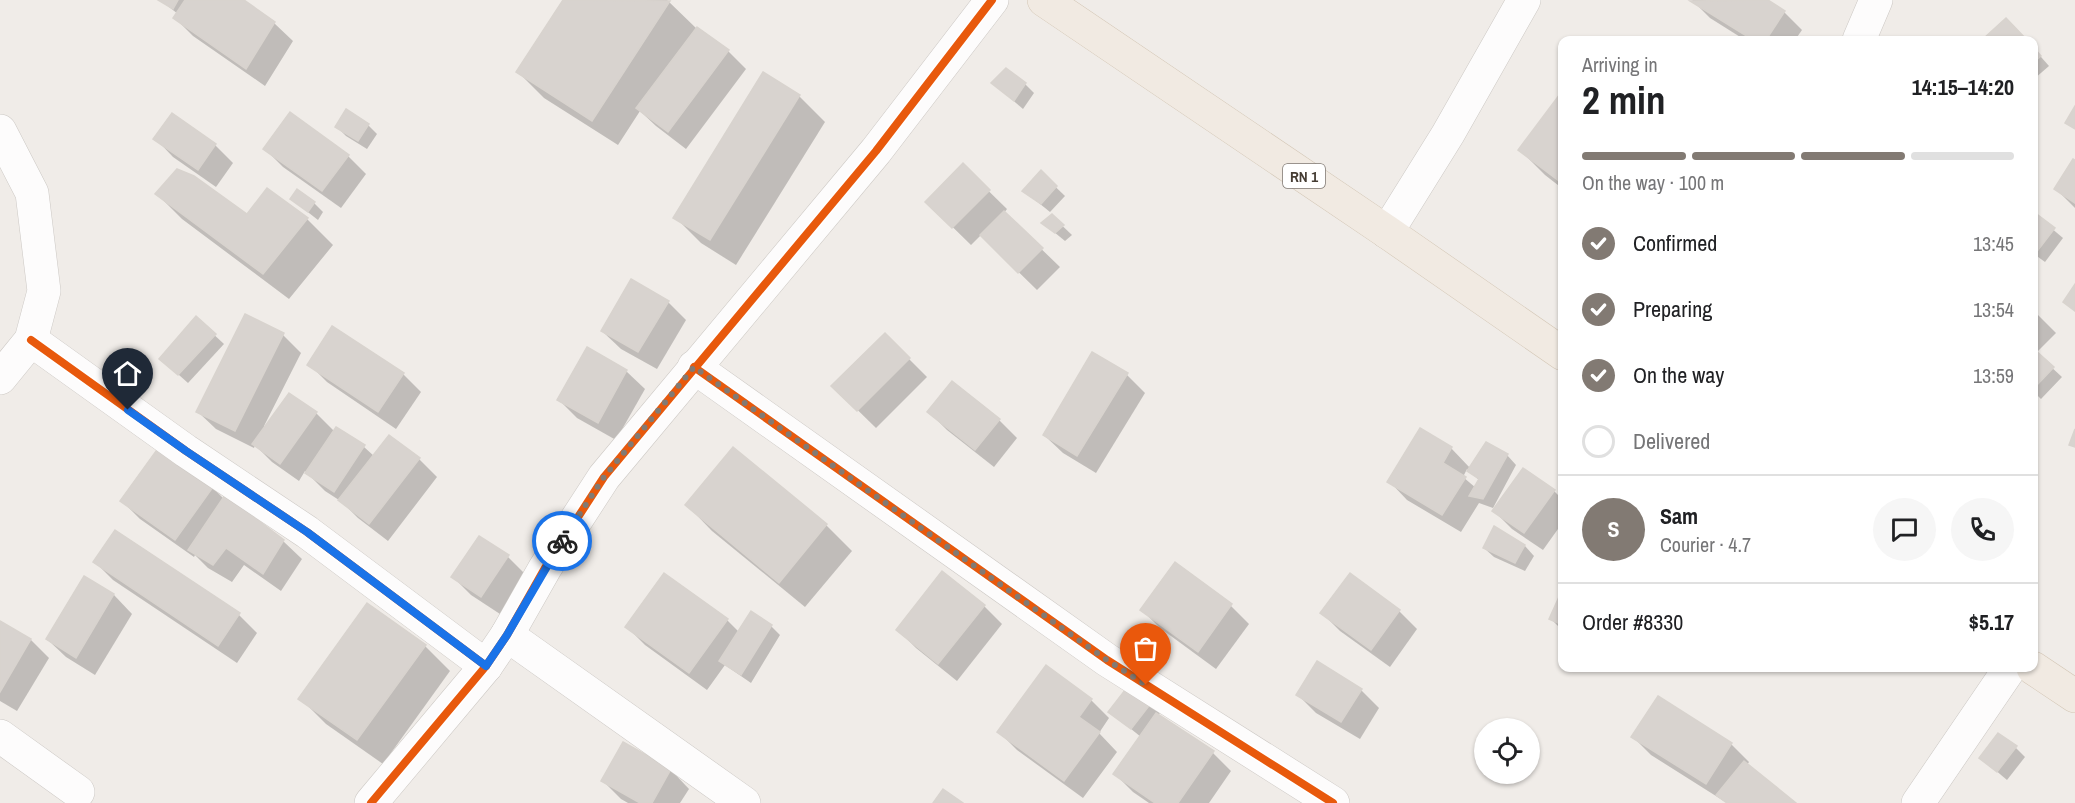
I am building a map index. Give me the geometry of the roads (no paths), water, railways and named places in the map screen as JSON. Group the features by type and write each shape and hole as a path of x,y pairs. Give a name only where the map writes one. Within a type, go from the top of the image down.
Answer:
{"main road":[{"name":"RN 1","path":"1044,0 1388,232 1558,351"},
{"path":"2038,671 2075,696"}],"street":[{"path":"370,803 486,666 507,635 545,568 604,477 876,151 992,0"},
{"path":"1388,232 1448,134 1524,0"},
{"path":"1861,36 1876,0"},
{"path":"0,131 32,193 44,291 31,340 0,378"},
{"path":"31,340 186,451 307,532 486,666"},
{"path":"694,367 1107,660 1333,803"},
{"path":"507,635 744,803"},
{"path":"1918,803 2007,672"},
{"path":"0,736 78,792"}]}
